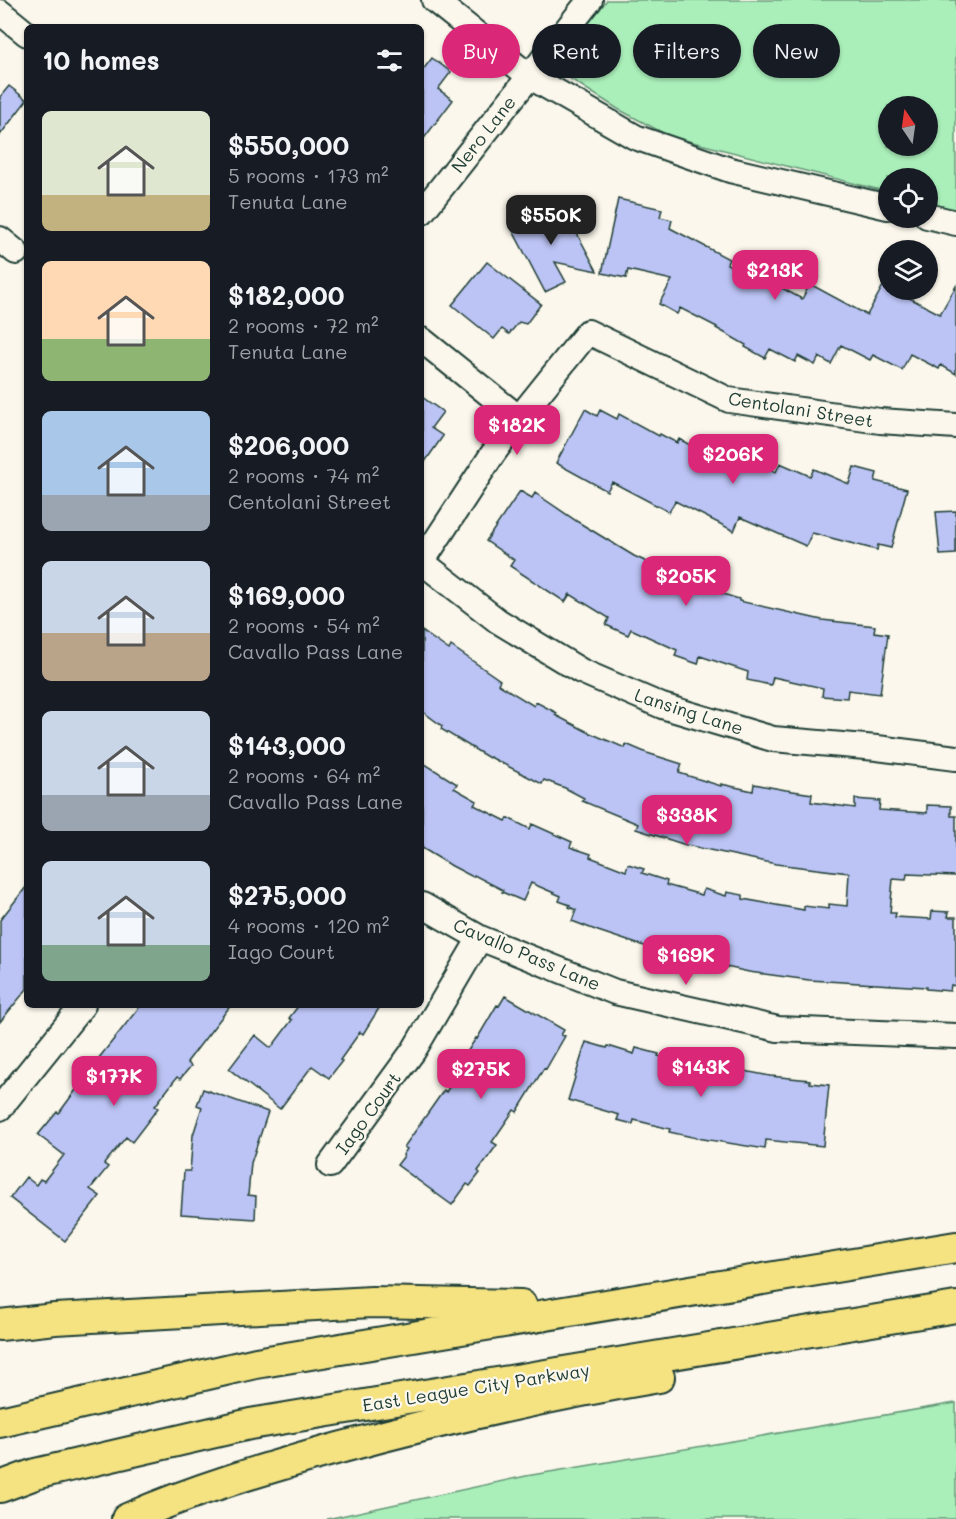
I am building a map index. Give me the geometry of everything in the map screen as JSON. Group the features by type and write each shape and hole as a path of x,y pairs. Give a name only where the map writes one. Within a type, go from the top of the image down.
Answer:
{"main road":[{"path":"0,1422 256,1363 956,1247"},
{"path":"0,1325 55,1319 372,1302 596,1306"},
{"name":"East League City Parkway","path":"0,1487 35,1473 250,1424 956,1307"},
{"path":"127,1519 184,1496 306,1457 410,1428 534,1400 848,1345 956,1312"}],"street":[{"path":"434,0 529,76 635,137 730,170 878,205"},
{"name":"Nero Lane","path":"424,209 590,0"},
{"path":"0,12 24,32"},
{"path":"938,219 956,223"},
{"name":"Centolani Street","path":"519,418 588,332 729,400 880,421 956,426"},
{"path":"424,342 519,418 424,559"},
{"name":"Lansing Lane","path":"424,564 498,621 581,671 662,706 773,739 956,758"},
{"name":"Cavallo Pass Lane","path":"424,906 480,938 615,992 778,1029 956,1036"},
{"name":"Iago Court","path":"330,1165 414,1050 480,938"},
{"path":"0,1108 81,1008"}],"green space":[{"path":"607,0 956,0 956,210 938,205 938,168 878,168 878,189 669,136 618,109 569,78 621,78 621,24 588,24"},
{"path":"956,1403 956,1519 327,1519 526,1476"}],"building":[{"path":"432,58 442,65 442,78 446,78 438,89 453,100 424,138 424,68"},
{"path":"9,86 24,98 24,104 0,135 0,97"},
{"path":"618,199 662,209 660,217 672,220 670,228 729,259 727,264 758,280 760,276 802,299 810,284 867,315 878,295 878,300 913,300 940,314 956,286 956,374 941,365 939,369 910,354 902,370 873,355 870,360 841,345 831,364 819,357 815,365 798,356 795,362 770,349 765,358 717,327 680,308 677,314 659,304 672,280 628,270 626,278 602,273"},
{"path":"549,207 552,213 563,207 597,271 555,262 566,282 545,292 511,227"},
{"path":"487,262 541,304 526,324 519,322 509,334 502,329 494,339 452,305"},
{"path":"424,398 443,412 431,428 443,436 424,463"},
{"path":"585,409 597,416 600,410 617,419 619,414 659,436 660,434 677,443 679,439 718,460 721,454 740,463 743,456 776,472 780,463 810,476 814,469 849,484 854,467 877,473 875,481 907,489 891,548 878,545 877,550 812,533 806,546 740,517 734,531 675,501 669,512 612,482 607,491 556,463"},
{"path":"520,491 532,498 535,493 634,556 677,576 676,579 739,599 739,601 822,620 875,626 874,632 888,634 880,694 848,690 847,698 822,696 823,688 773,677 771,685 747,680 748,672 700,656 698,664 675,656 677,650 631,629 628,635 606,625 609,618 570,594 565,602 510,566 514,560 486,541"},
{"path":"956,511 956,554 940,555 936,512"},
{"path":"424,632 449,650 451,646 500,680 498,684 534,706 536,702 557,713 555,715 625,748 626,744 682,764 679,773 721,786 721,784 753,791 754,784 812,794 811,802 855,808 855,799 880,801 879,810 927,813 927,805 951,806 951,816 956,816 956,876 907,874 906,880 893,879 890,913 896,913 895,917 931,919 932,911 949,912 948,917 956,917 956,986 951,985 950,991 926,989 926,987 809,980 749,972 712,964 715,951 684,942 680,955 637,944 572,921 576,910 559,901 561,896 531,883 523,901 502,892 503,890 474,875 473,877 424,849 424,763 457,784 454,788 477,801 474,805 506,821 508,818 530,829 532,824 572,842 570,847 591,854 590,857 626,871 628,864 644,869 642,873 667,881 666,885 702,895 704,889 726,896 727,892 743,895 743,899 804,910 804,906 829,909 829,904 847,906 849,873 776,864 686,845 636,829 638,824 582,801 584,798 565,788 544,780 542,784 489,758 441,729 442,726 424,712"},
{"path":"24,890 24,993 0,1022 0,920"},
{"path":"505,996 564,1030 561,1035 565,1036 517,1112 514,1110 492,1142 497,1145 478,1171 480,1173 470,1186 467,1184 452,1205 397,1165 407,1149 404,1147 444,1090 446,1092 467,1059 464,1057"},
{"path":"139,1008 229,1008 187,1062 191,1066 180,1079 177,1077 155,1106 158,1108 132,1142 126,1137 104,1164 108,1167 90,1189 100,1196 65,1241 10,1198 26,1177 36,1185 40,1179 44,1181 64,1155 38,1135 57,1112 59,1113 83,1078"},
{"path":"297,1008 379,1008 363,1034 360,1032 329,1078 312,1066 280,1109 229,1069 255,1035 271,1048 292,1020 289,1018"},
{"path":"586,1042 634,1054 636,1048 703,1067 704,1063 829,1085 823,1146 766,1140 765,1149 697,1138 669,1132 670,1129 634,1120 633,1124 617,1120 619,1115 568,1100"},
{"path":"203,1089 268,1112 251,1163 248,1195 256,1196 255,1219 181,1214 184,1171 190,1171 193,1135 202,1107 197,1105"}]}
